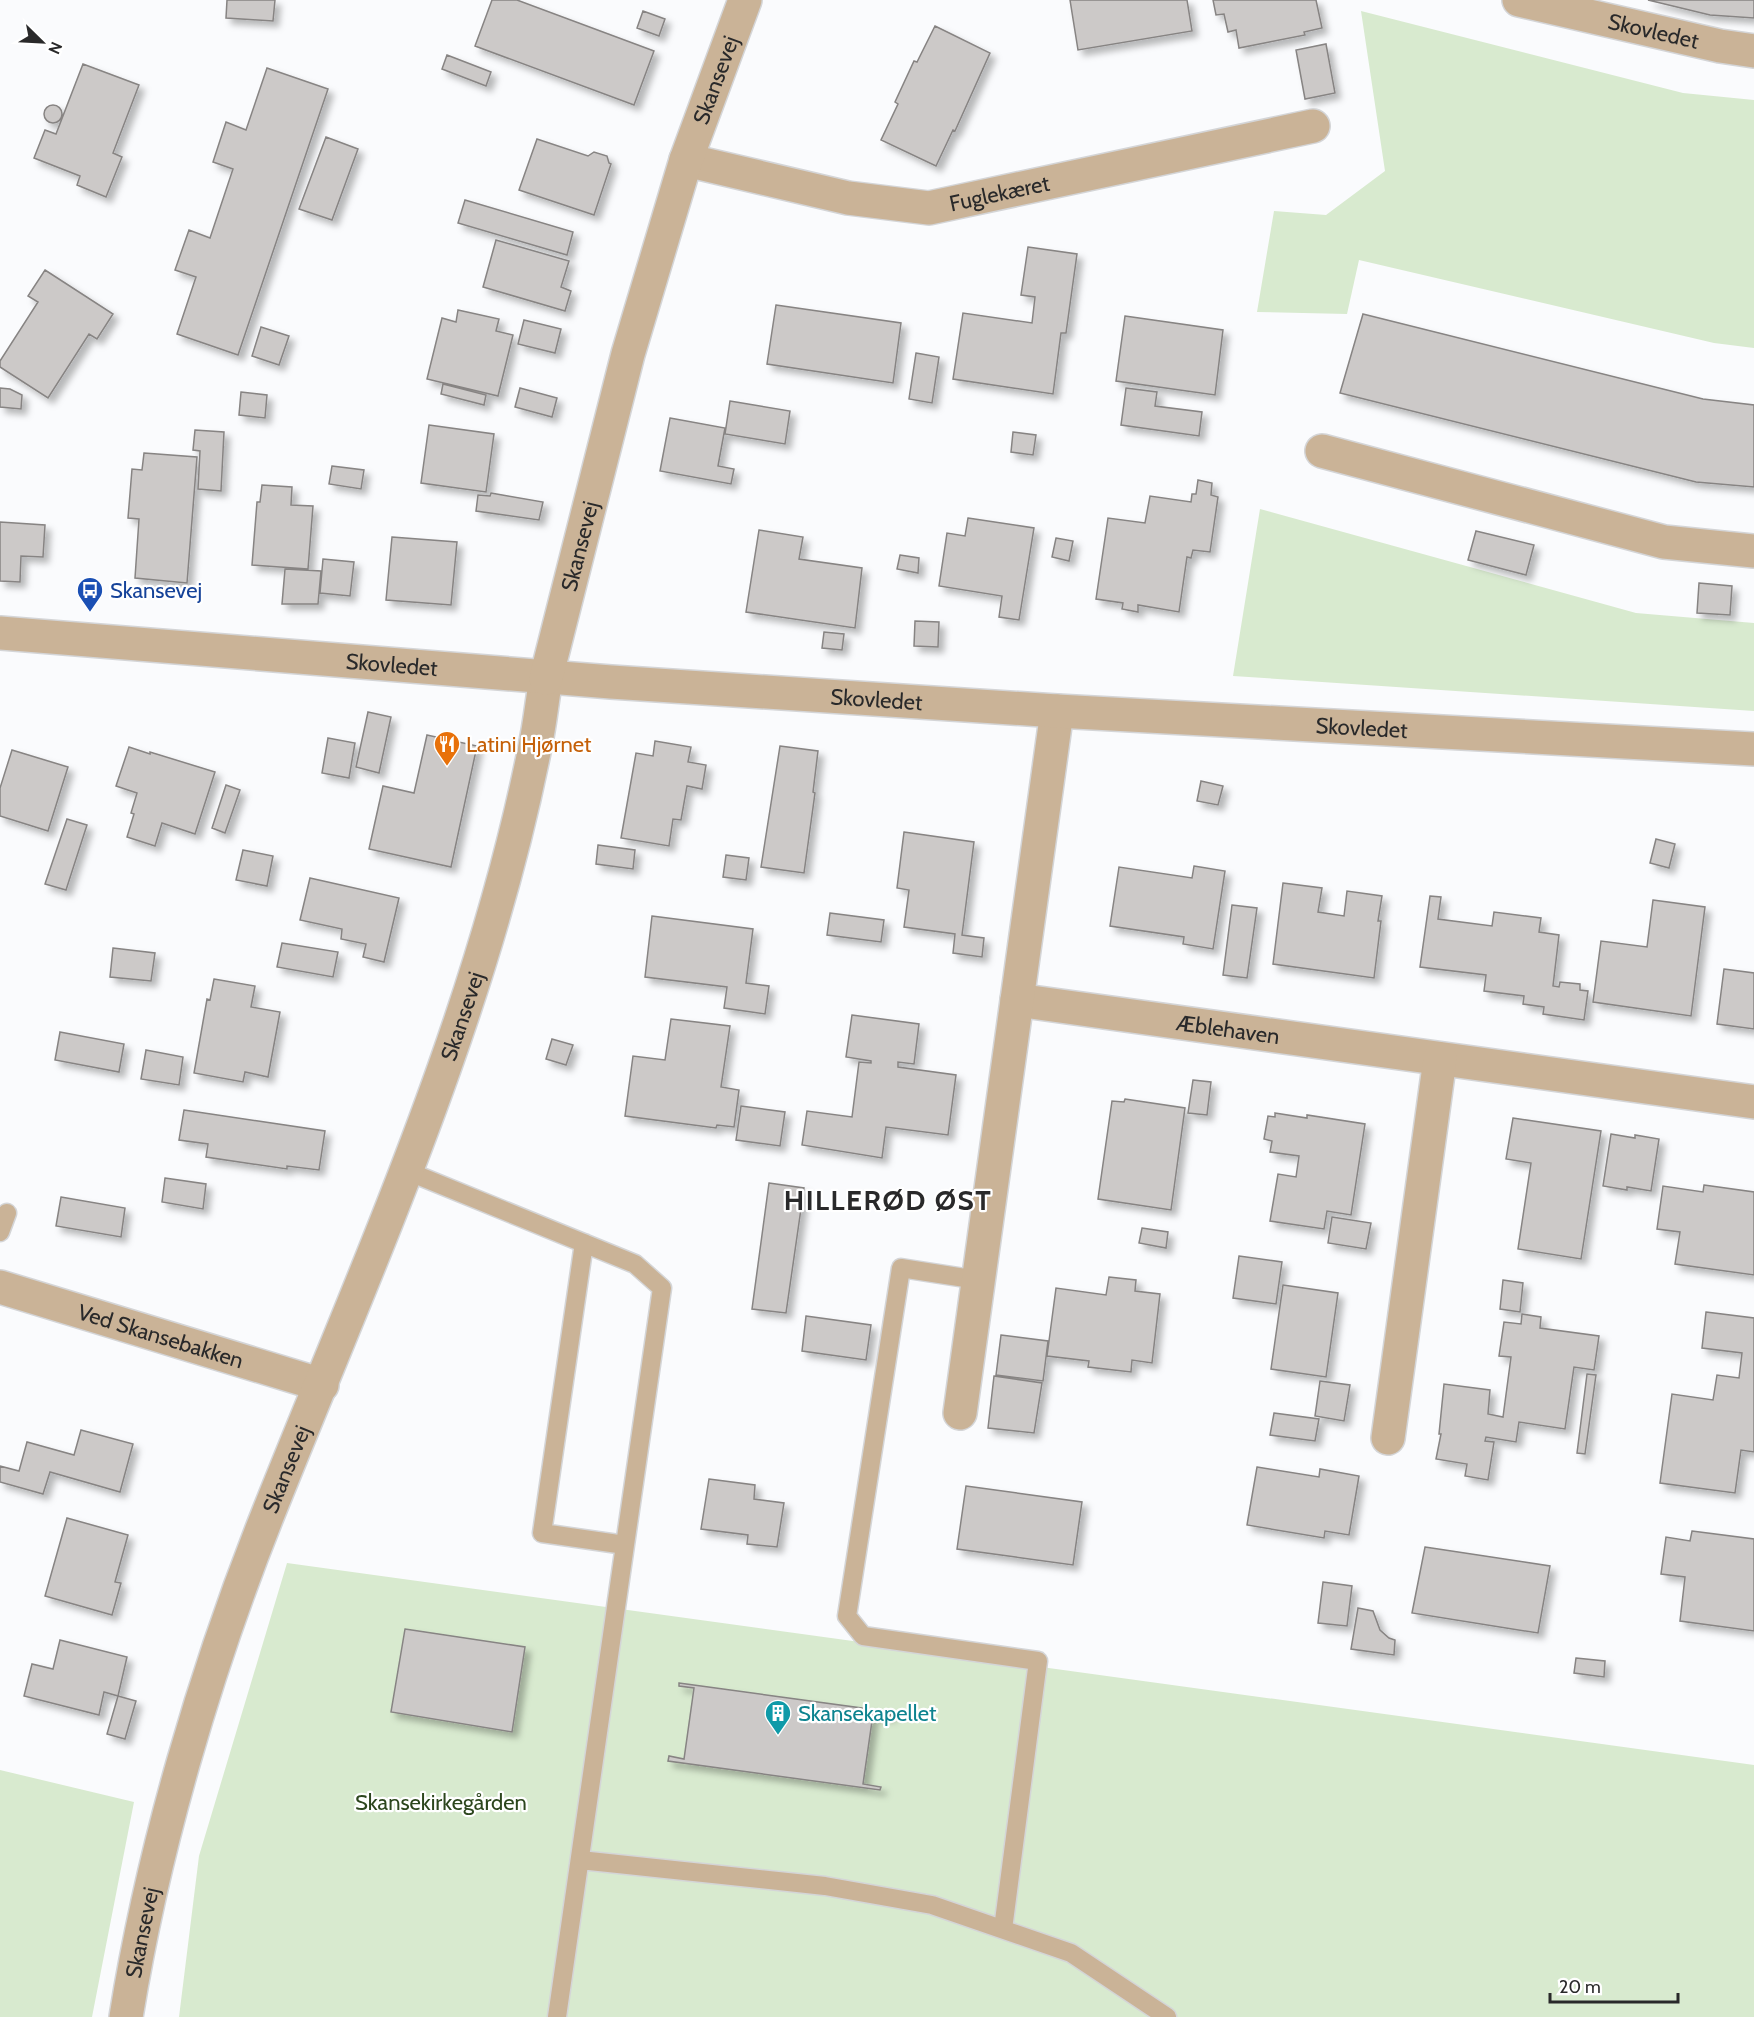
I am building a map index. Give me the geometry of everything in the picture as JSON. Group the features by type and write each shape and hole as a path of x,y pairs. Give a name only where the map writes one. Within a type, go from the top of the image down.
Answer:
{"street":[{"name":"Skansevej","path":"126,2017 134,1970 168,1817 213,1665 267,1517 407,1171 465,1011 500,894 536,747 546,678 628,354 686,160 745,0"},
{"name":"Skovledet","path":"1519,0 1720,46 1754,51"},
{"name":"Fuglekæret","path":"686,160 848,198 929,208 1313,126"},
{"path":"1322,451 1664,542 1754,551"},
{"name":"Skovledet","path":"0,633 546,678 1057,711 1754,749"},
{"path":"960,1413 1057,711"},
{"name":"Æblehaven","path":"1017,1000 1754,1102"},
{"path":"1388,1438 1440,1059"},
{"name":"Ved Skansebakken","path":"0,1287 322,1384"}],"lane":[{"path":"407,1171 635,1264 662,1288 557,2017"},
{"path":"0,1232 7,1213"},
{"path":"584,1243 542,1533 625,1545"},
{"path":"978,1280 901,1268 847,1616 863,1636 1038,1661 1004,1929"},
{"path":"580,1860 825,1886 932,1905 1071,1953 1167,2017"}],"green space":[{"path":"1361,11 1683,93 1754,100 1754,348 1714,343 1359,260 1347,314 1257,312 1274,211 1326,215 1385,171"},
{"path":"1260,509 1636,613 1754,623 1754,711 1233,676"},
{"name":"Skansekirkegården","path":"287,1563 1754,1765 1754,2017 179,2017 199,1856"},
{"path":"0,1770 134,1802 92,2017 0,2017"}],"building":[{"path":"227,0 275,0 273,21 226,18"},
{"path":"492,0 517,0 654,51 634,105 475,46"},
{"path":"1070,0 1187,0 1192,31 1078,50"},
{"path":"1213,0 1316,0 1322,28 1304,32 1305,35 1239,48 1236,30 1228,32 1224,14 1216,15"},
{"path":"1648,0 1754,0 1754,18 1710,15"},
{"path":"643,11 665,19 659,36 637,28"},
{"path":"935,26 990,53 955,131 953,130 936,166 881,140 898,104 895,102 914,61 917,62"},
{"path":"1326,44 1335,93 1305,99 1296,50"},
{"path":"447,55 491,72 486,86 442,69"},
{"path":"83,64 139,85 113,153 122,157 106,197 77,185 80,176 34,158 45,130 56,134"},
{"path":"267,68 328,89 238,355 177,334 196,277 175,270 189,230 210,238 233,169 213,162 226,122 246,130"},
{"path":"53,105 59,108 62,114 59,120 53,123 47,120 44,114 47,108"},
{"path":"326,137 358,149 332,220 299,209"},
{"path":"537,139 588,156 594,152 607,156 611,164 594,215 519,190"},
{"path":"465,200 573,232 567,255 458,223"},
{"path":"496,240 569,261 561,287 571,291 565,311 483,287"},
{"path":"1028,247 1077,254 1066,333 1061,333 1053,394 953,379 963,313 1032,323 1035,297 1021,295"},
{"path":"45,270 113,314 97,339 89,334 48,398 0,367 0,361 38,302 28,296"},
{"path":"776,305 901,323 893,383 767,364"},
{"path":"458,310 499,319 496,331 513,335 498,396 427,379 442,318 456,322"},
{"path":"1363,314 1703,399 1754,405 1754,487 1696,482 1340,393"},
{"path":"1125,316 1223,330 1215,395 1116,381"},
{"path":"524,320 561,329 555,353 518,344"},
{"path":"261,327 289,336 279,365 252,356"},
{"path":"916,353 939,357 932,403 909,399"},
{"path":"443,384 486,395 484,405 441,394"},
{"path":"0,388 10,389 22,395 21,409 0,407"},
{"path":"520,388 557,398 552,417 515,407"},
{"path":"1126,388 1157,392 1155,406 1202,412 1199,436 1121,425"},
{"path":"241,392 267,395 265,418 239,415"},
{"path":"730,401 790,411 785,444 725,434"},
{"path":"670,418 725,428 718,466 734,469 731,484 660,471"},
{"path":"429,425 494,434 486,492 421,483"},
{"path":"195,430 224,432 221,491 198,489 200,451 193,450"},
{"path":"1013,432 1036,435 1033,455 1011,452"},
{"path":"144,453 197,457 187,583 135,578 139,519 128,518 132,469 142,470"},
{"path":"332,466 364,470 361,489 329,484"},
{"path":"1198,480 1212,483 1211,495 1218,497 1210,552 1193,550 1191,558 1187,557 1179,612 1138,605 1138,612 1122,609 1123,603 1096,599 1108,518 1145,523 1150,496 1191,502 1192,494 1196,494"},
{"path":"262,485 292,487 291,505 313,506 308,569 252,565 257,502 260,502"},
{"path":"491,493 543,502 539,520 476,511 478,495 490,496"},
{"path":"968,518 1034,528 1019,620 999,617 1002,596 939,586 947,533 965,536"},
{"path":"0,522 45,525 43,557 21,556 20,582 0,581"},
{"path":"759,530 803,537 799,559 862,568 855,628 746,612"},
{"path":"1476,531 1534,545 1526,575 1468,560"},
{"path":"392,537 457,542 451,605 386,600"},
{"path":"1056,538 1073,541 1069,561 1052,557"},
{"path":"900,555 919,558 918,573 897,569"},
{"path":"323,559 354,562 350,596 320,593"},
{"path":"285,569 321,571 318,604 282,604"},
{"path":"1699,583 1732,586 1730,615 1697,613"},
{"path":"915,621 939,622 938,647 914,646"},
{"path":"824,632 844,634 842,650 822,648"},
{"path":"368,712 391,717 379,773 356,767"},
{"path":"427,735 477,746 451,867 369,849 383,786 414,793"},
{"path":"328,738 355,743 349,778 322,773"},
{"path":"655,741 691,747 688,762 706,765 702,789 687,786 681,820 673,819 669,846 621,838 636,753 653,756"},
{"path":"780,746 818,751 813,792 815,793 804,873 761,867"},
{"path":"129,747 215,772 195,834 162,823 155,846 127,837 137,793 116,786"},
{"path":"12,750 68,767 48,831 0,816 0,788"},
{"path":"1201,781 1223,786 1218,805 1197,801"},
{"path":"226,785 240,790 225,833 212,828"},
{"path":"67,819 87,825 66,890 45,884"},
{"path":"904,832 974,842 962,935 984,938 982,957 953,953 955,934 904,927 909,890 897,888"},
{"path":"1656,839 1675,844 1669,868 1650,863"},
{"path":"598,845 635,850 633,869 596,864"},
{"path":"243,850 273,856 267,886 236,880"},
{"path":"726,855 749,858 746,880 723,877"},
{"path":"1194,866 1225,871 1213,949 1183,944 1184,937 1110,926 1119,867 1192,878"},
{"path":"310,878 399,898 384,962 363,957 366,944 341,939 342,929 300,920"},
{"path":"1283,883 1322,888 1318,912 1344,916 1347,891 1382,896 1374,978 1273,964"},
{"path":"1430,896 1441,897 1438,919 1492,926 1494,912 1541,918 1539,932 1559,935 1553,986 1559,987 1560,982 1580,984 1580,990 1588,991 1584,1020 1543,1014 1544,1007 1523,1004 1524,996 1484,991 1486,975 1420,967"},
{"path":"1653,900 1705,907 1691,1016 1593,1002 1601,941 1647,947"},
{"path":"1232,905 1257,908 1247,978 1223,975"},
{"path":"830,913 884,920 881,942 827,935"},
{"path":"652,916 753,929 746,983 769,986 765,1014 724,1008 727,987 645,977"},
{"path":"282,943 338,952 333,977 277,967"},
{"path":"113,948 155,953 151,981 110,977"},
{"path":"1724,969 1754,973 1754,1029 1717,1024"},
{"path":"214,979 255,986 251,1007 280,1012 268,1077 245,1072 243,1082 194,1073 207,999 210,1000"},
{"path":"852,1015 919,1024 914,1064 898,1062 898,1067 956,1075 948,1135 886,1127 882,1158 802,1145 807,1111 852,1117 859,1062 871,1063 871,1061 846,1057"},
{"path":"671,1019 730,1026 721,1087 739,1090 734,1127 717,1125 716,1128 625,1116 633,1056 665,1060"},
{"path":"60,1032 124,1044 119,1072 55,1060"},
{"path":"552,1039 573,1045 566,1065 546,1059"},
{"path":"146,1050 183,1057 179,1085 141,1079"},
{"path":"1193,1080 1211,1082 1207,1115 1188,1113"},
{"path":"1125,1099 1185,1108 1171,1210 1098,1199 1112,1101 1124,1102"},
{"path":"741,1106 785,1112 780,1146 736,1140"},
{"path":"184,1110 325,1131 319,1170 287,1166 287,1169 206,1157 208,1144 179,1140"},
{"path":"1275,1113 1307,1118 1307,1115 1365,1124 1351,1215 1327,1211 1324,1229 1270,1221 1278,1174 1296,1177 1299,1156 1270,1152 1272,1141 1264,1139 1268,1116 1275,1117"},
{"path":"1513,1118 1601,1131 1581,1259 1518,1249 1531,1163 1506,1159"},
{"path":"1611,1134 1659,1139 1651,1191 1603,1186"},
{"path":"165,1178 206,1184 203,1209 162,1202"},
{"path":"769,1183 804,1188 786,1313 752,1309"},
{"path":"1704,1185 1754,1192 1754,1275 1675,1264 1680,1232 1657,1229 1663,1186 1703,1192"},
{"path":"61,1197 125,1208 121,1237 56,1226"},
{"path":"1332,1217 1371,1223 1366,1249 1328,1243"},
{"path":"1142,1228 1168,1232 1166,1248 1139,1243"},
{"path":"1239,1256 1282,1262 1276,1304 1233,1298"},
{"path":"1109,1277 1136,1280 1135,1291 1160,1294 1152,1363 1132,1360 1131,1372 1088,1367 1089,1361 1047,1356 1056,1288 1106,1295"},
{"path":"1503,1280 1523,1283 1520,1312 1500,1309"},
{"path":"1283,1285 1338,1293 1326,1377 1271,1369"},
{"path":"1706,1312 1754,1318 1754,1452 1741,1450 1735,1493 1660,1483 1672,1394 1713,1400 1717,1375 1739,1378 1742,1353 1702,1348"},
{"path":"1522,1314 1541,1317 1540,1328 1599,1336 1594,1370 1574,1367 1565,1429 1519,1422 1516,1442 1486,1437 1485,1441 1494,1442 1488,1480 1465,1476 1467,1464 1436,1459 1441,1434 1439,1434 1444,1384 1490,1390 1488,1414 1503,1417 1511,1357 1499,1356 1504,1322 1521,1324"},
{"path":"806,1316 871,1325 866,1360 802,1351"},
{"path":"1001,1335 1048,1341 1043,1381 996,1375"},
{"path":"1587,1374 1596,1375 1585,1454 1577,1453"},
{"path":"994,1376 1042,1383 1034,1433 988,1428"},
{"path":"1320,1381 1350,1385 1344,1421 1315,1416"},
{"path":"1274,1413 1319,1419 1315,1441 1270,1435"},
{"path":"81,1430 133,1444 120,1492 50,1472 43,1494 0,1482 0,1466 19,1471 27,1442 74,1455"},
{"path":"1257,1467 1319,1477 1320,1469 1359,1476 1349,1535 1325,1531 1324,1538 1247,1525"},
{"path":"709,1479 755,1485 754,1499 784,1503 777,1547 747,1544 748,1535 701,1529"},
{"path":"966,1486 1082,1502 1073,1565 957,1549"},
{"path":"67,1518 128,1535 115,1582 121,1583 112,1615 45,1596"},
{"path":"1692,1531 1754,1539 1754,1631 1680,1621 1685,1577 1661,1574 1666,1537 1690,1541"},
{"path":"1425,1547 1550,1566 1538,1633 1412,1613"},
{"path":"1323,1582 1352,1586 1347,1626 1318,1623"},
{"path":"1358,1608 1373,1611 1380,1630 1395,1640 1394,1655 1351,1649"},
{"path":"405,1629 525,1647 512,1732 391,1712"},
{"path":"60,1640 127,1657 118,1696 104,1692 99,1715 24,1696 32,1664 53,1669"},
{"path":"1576,1658 1605,1661 1604,1677 1574,1673"},
{"name":"Skansekapellet","path":"679,1683 891,1712 890,1716 873,1714 863,1784 881,1787 880,1790 668,1761 669,1756 684,1759 694,1688 679,1686"},
{"path":"118,1696 136,1701 125,1739 107,1734"}],"place":[{"name":"Skansevej","path":"90,613"},
{"name":"Latini Hjørnet","path":"447,767"},
{"name":"Skansekapellet","path":"778,1736"}],"district":[{"name":"HILLERØD ØST","path":"888,1200"}]}
